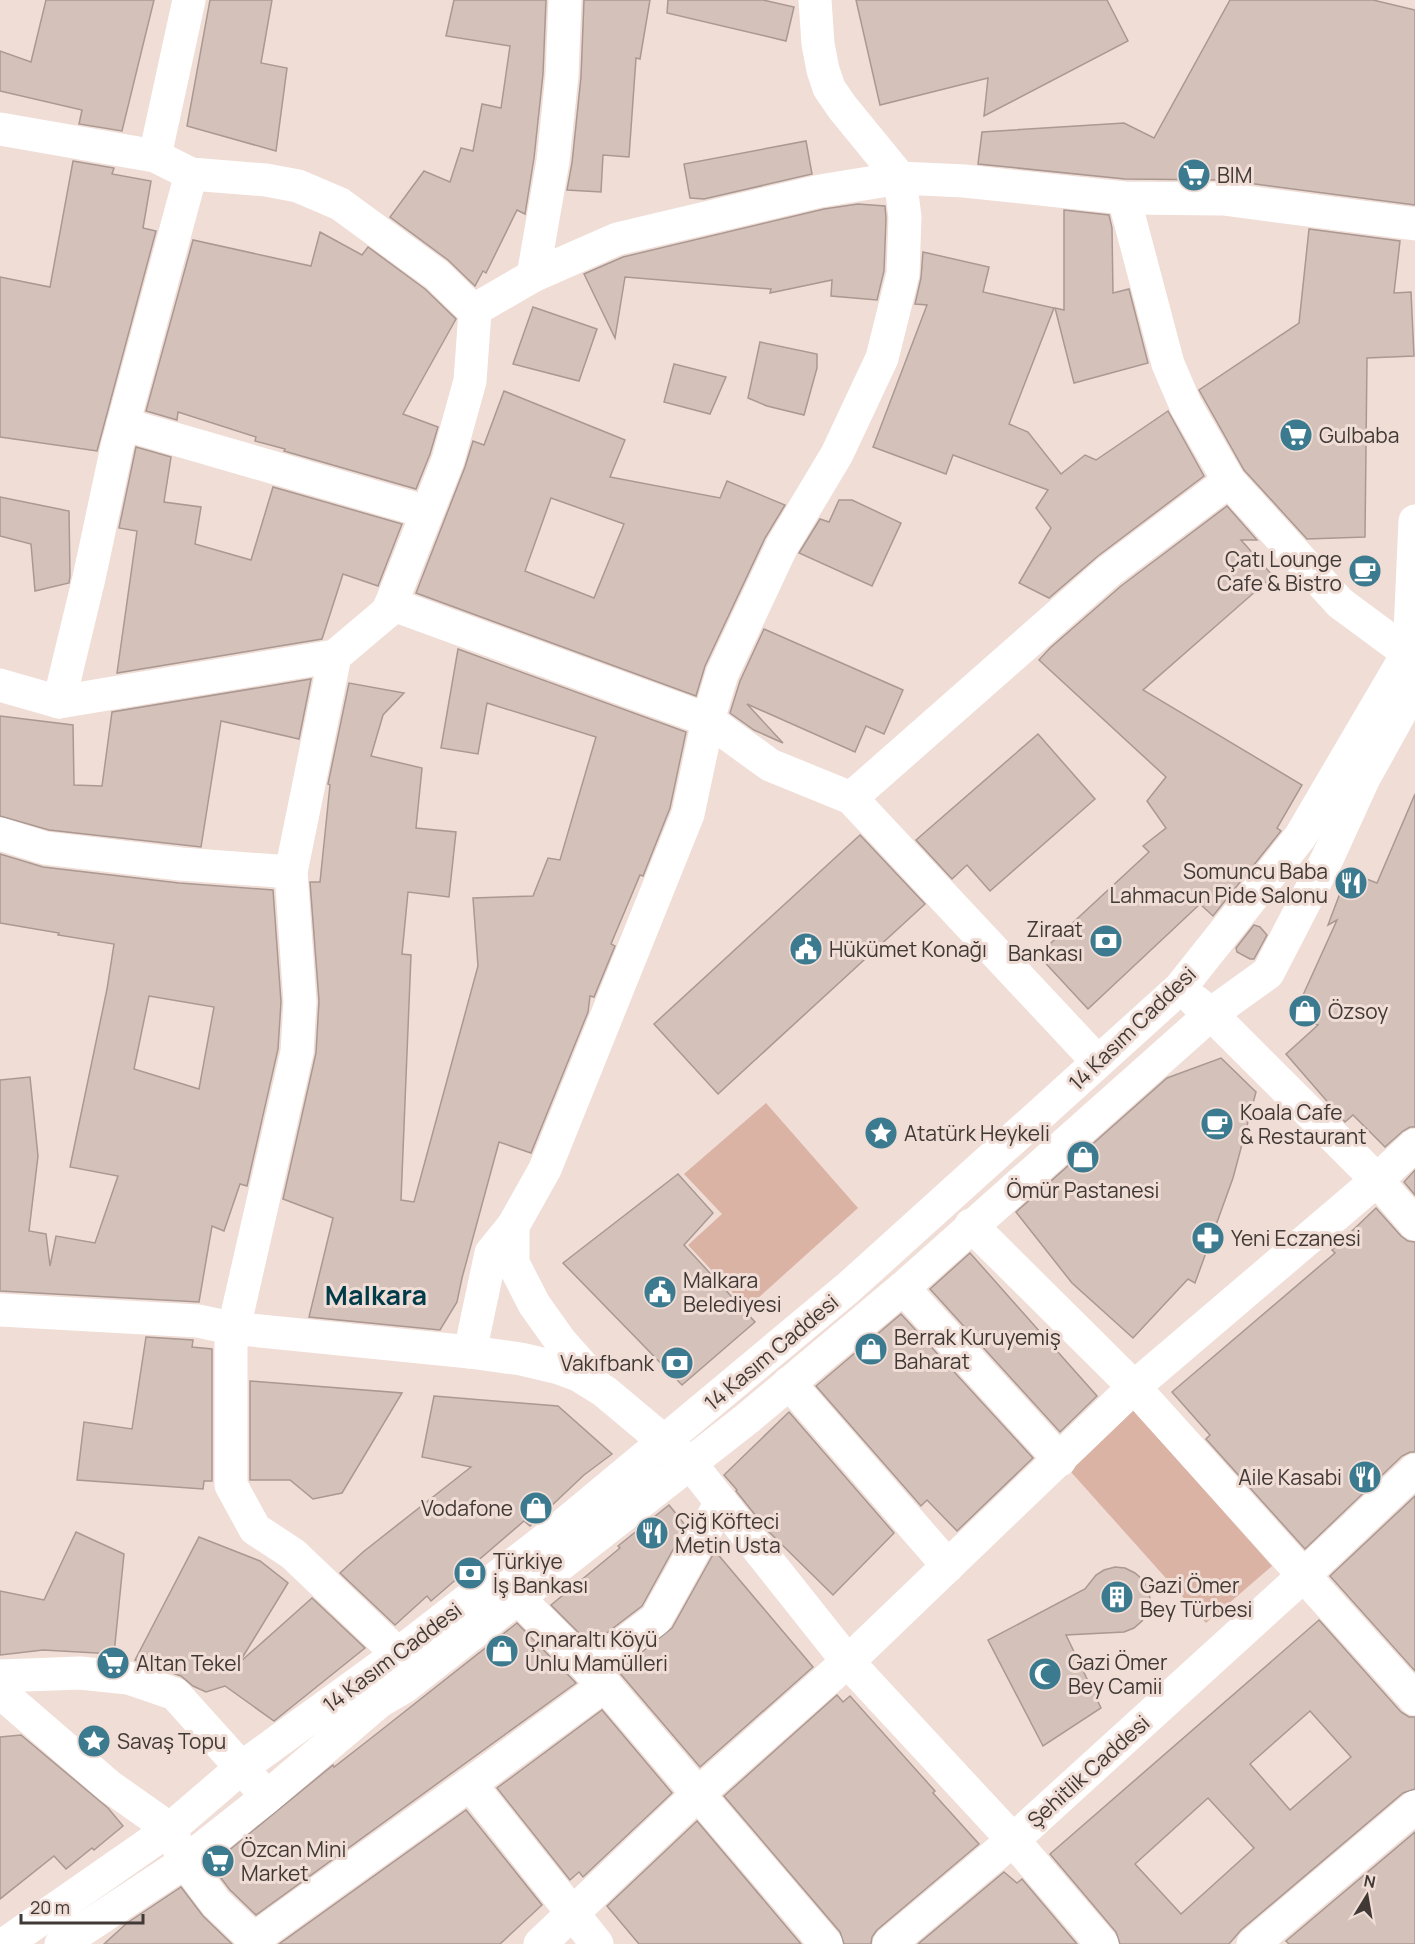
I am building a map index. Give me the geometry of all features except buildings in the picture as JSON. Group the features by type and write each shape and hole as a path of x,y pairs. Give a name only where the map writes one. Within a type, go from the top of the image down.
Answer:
{"street":[{"path":"155,156 189,0"},
{"path":"533,276 558,118 565,0"},
{"path":"470,1352 491,1253 513,1226 545,1169 688,814 708,720 722,674 782,546 837,454 882,358 903,274 905,217 900,178 829,88 818,44 815,0"},
{"path":"0,129 155,156 191,174 266,180 298,186 340,204 437,274 475,312"},
{"path":"60,702 123,424 191,174"},
{"path":"0,685 60,702 335,657 387,612 391,603 448,460 470,381 475,312 481,306 533,276 617,239 820,191 900,178 964,181 1124,198 1223,199 1415,224"},
{"path":"1124,198 1168,364 1186,406 1229,481 1340,603 1412,647 1415,534"},
{"path":"123,424 427,512"},
{"path":"851,798 1109,571 1229,481"},
{"path":"391,603 708,720 770,765 851,798 1098,1062"},
{"name":"14 Kasım Caddesi","path":"5,1944 170,1829 241,1768 398,1654 554,1533 849,1287 1180,988 1300,837 1412,647"},
{"path":"335,657 291,872 300,1002 297,1052 232,1328 231,1485 255,1529 293,1554 398,1654"},
{"name":"14 Kasım Caddesi","path":"61,1944 185,1862 267,1797 380,1701 404,1687 519,1599 690,1463 903,1288 971,1225 1211,1014 1268,973 1327,859 1364,778 1415,686"},
{"path":"0,834 45,848 181,864 291,872"},
{"path":"1180,988 1211,1014 1377,1180 1415,1224"},
{"path":"540,1944 698,1794 848,1662 1134,1388 1415,1145"},
{"path":"971,1225 1134,1388 1415,1699"},
{"path":"513,1226 513,1263 534,1304 561,1342 604,1391"},
{"path":"903,1288 1059,1460"},
{"path":"0,1310 198,1321 232,1328 521,1359 578,1375 604,1391 690,1463 848,1662 1013,1840 1102,1944"},
{"path":"789,1383 948,1566"},
{"name":"Şehitlik Caddesi","path":"889,1944 1013,1840 1303,1576 1415,1470"},
{"path":"0,1692 109,1786 170,1829 185,1862 216,1903 257,1942 470,1784 597,1678 656,1619 722,1502"},
{"path":"519,1599 597,1678 826,1944"},
{"path":"0,1676 80,1673 128,1678 175,1694 267,1797"},
{"path":"470,1784 597,1944"},
{"path":"1253,1944 1415,1806"}],"shaded area":[{"path":"766,1103 858,1208 747,1308 688,1245 722,1214 684,1174"},
{"path":"1127,1403 1272,1566 1206,1623 1063,1463"}],"place":[{"name":"BIM","path":"1194,175"},
{"name":"Gulbaba","path":"1296,435"},
{"name":"Çatı Lounge Cafe & Bistro","path":"1365,571"},
{"name":"Somuncu Baba Lahmacun Pide Salonu","path":"1351,883"},
{"name":"Ziraat Bankası","path":"1106,941"},
{"name":"Hükümet Konağı","path":"806,949"},
{"name":"Özsoy","path":"1305,1011"},
{"name":"Koala Cafe & Restaurant","path":"1217,1124"},
{"name":"Atatürk Heykeli","path":"881,1133"},
{"name":"Ömür Pastanesi","path":"1083,1157"},
{"name":"Yeni Eczanesi","path":"1208,1238"},
{"name":"Malkara Belediyesi","path":"660,1292"},
{"name":"Berrak Kuruyemiş Baharat","path":"871,1349"},
{"name":"Vakıfbank","path":"677,1363"},
{"name":"Aile Kasabi","path":"1365,1477"},
{"name":"Vodafone","path":"536,1508"},
{"name":"Çiğ Köfteci Metin Usta","path":"652,1533"},
{"name":"Türkiye İş Bankası","path":"470,1573"},
{"name":"Gazi Ömer Bey Türbesi","path":"1117,1597"},
{"name":"Çınaraltı Köyü Unlu Mamülleri","path":"502,1651"},
{"name":"Altan Tekel","path":"113,1663"},
{"name":"Gazi Ömer Bey Camii","path":"1045,1674"},
{"name":"Savaş Topu","path":"94,1741"},
{"name":"Özcan Mini Market","path":"218,1861"}],"district":[{"name":"Malkara","path":"376,1294"}]}
